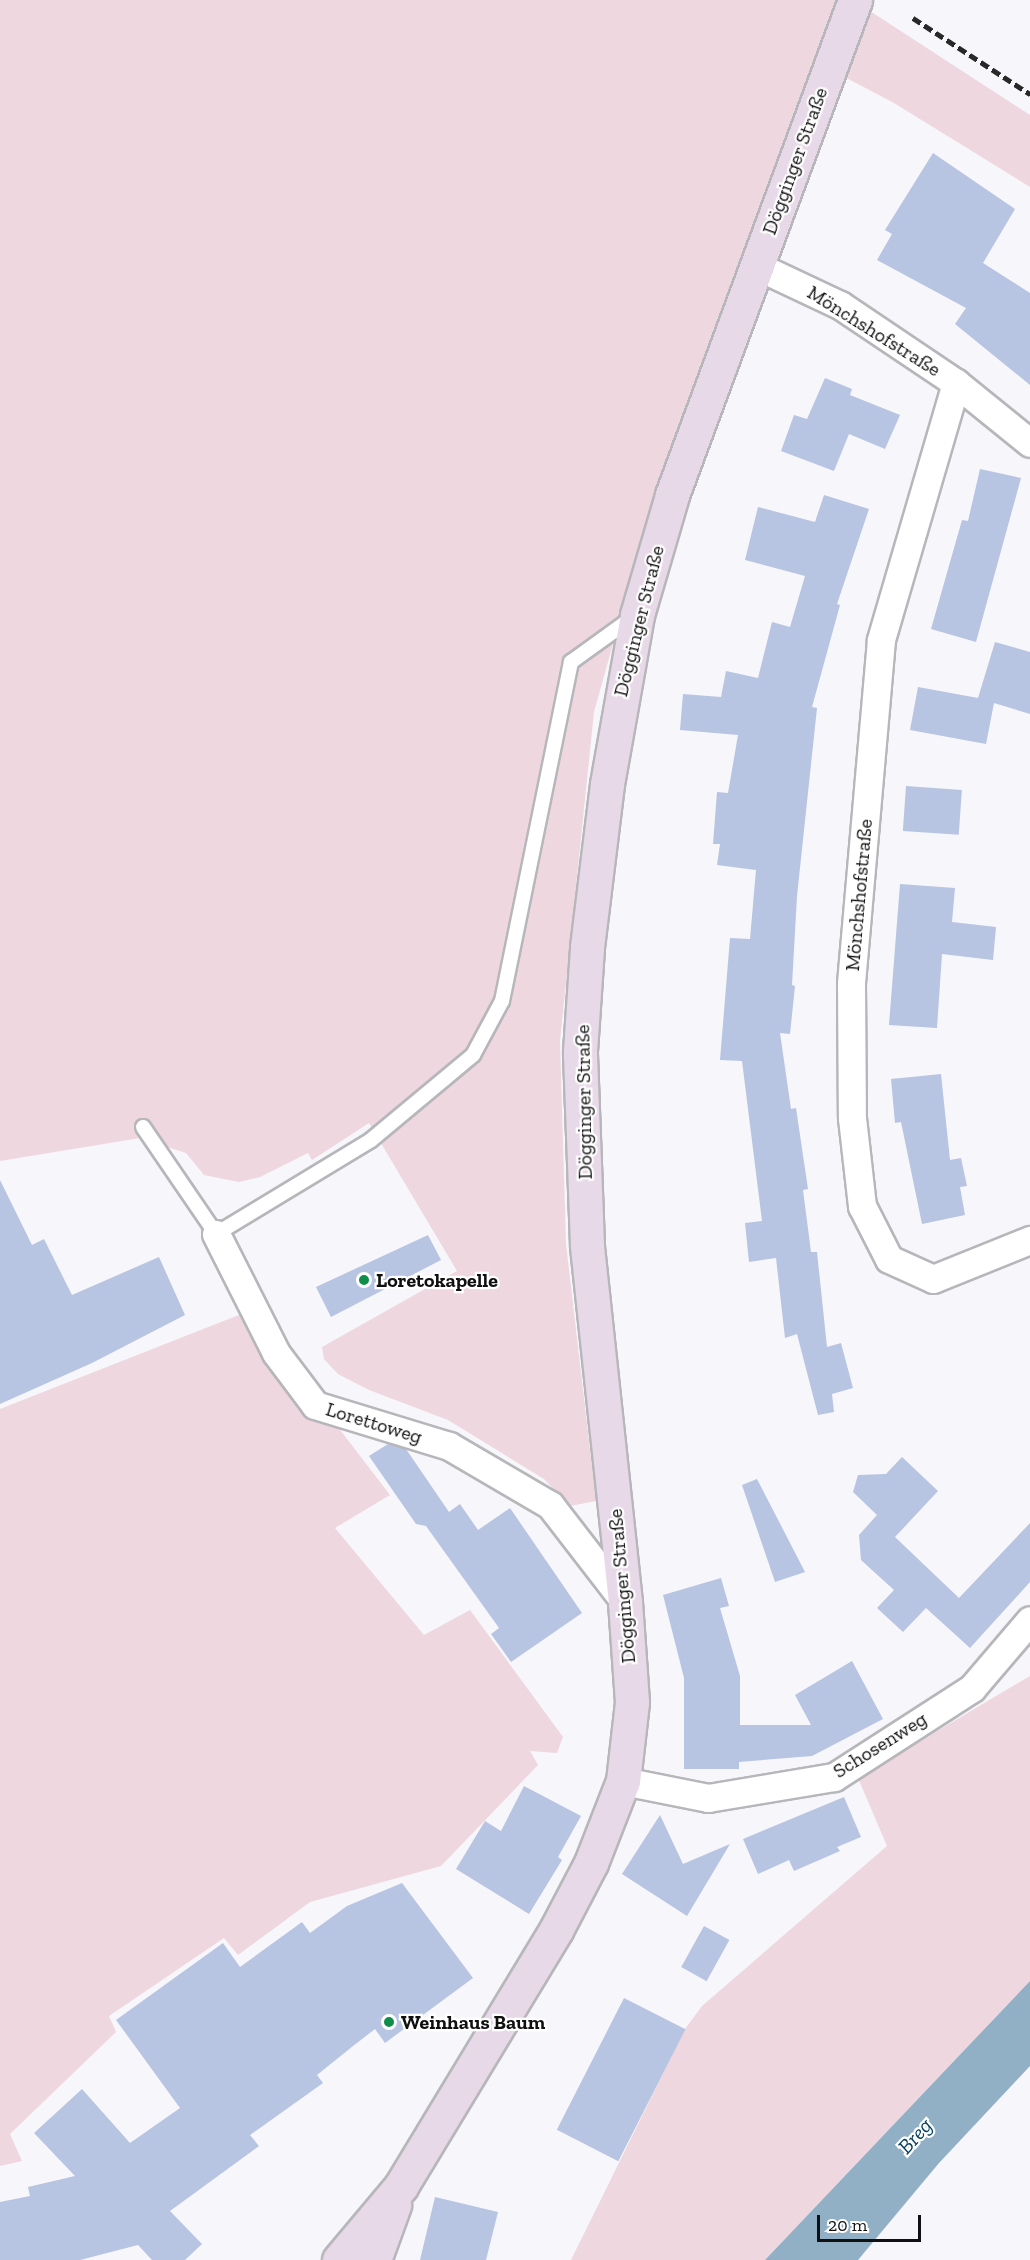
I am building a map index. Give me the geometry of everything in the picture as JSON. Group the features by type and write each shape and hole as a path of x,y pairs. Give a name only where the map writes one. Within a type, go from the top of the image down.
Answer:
{"main road":[{"name":"Dögginger Straße","path":"339,2260 401,2186 556,1930 591,1863 623,1781 632,1702 626,1602 587,1245 580,1051 587,947 602,816 637,615 672,495 855,0"},
{"name":"Dögginger Straße","path":"374,2260 401,2186"}],"street":[{"name":"Mönchshofstraße","path":"757,266 840,305 956,383 1030,443"},
{"name":"Mönchshofstraße","path":"956,383 881,639 851,984 852,1118 862,1206 890,1260 933,1279 1030,1240"},
{"name":"Lorettoweg","path":"216,1234 276,1353 315,1405 449,1446 550,1505 626,1602"},
{"name":"Schosenweg","path":"623,1781 708,1798 834,1777 972,1688 1030,1620"}],"lane":[{"path":"216,1234 371,1140 473,1055 502,1001 570,662 637,615"},
{"name":"Lorettoweg","path":"143,1128 216,1234"}],"shaded area":[{"path":"0,0 853,0 1030,115 1030,187 894,103 814,61 650,511 594,712 560,1041 566,1244 596,1501 570,1506 544,1479 448,1420 369,1390 338,1374 324,1359 322,1347 457,1271 369,1123 312,1160 308,1153 260,1177 239,1182 204,1175 186,1153 140,1138 0,1161"},
{"path":"249,1311 390,1495 335,1528 424,1635 470,1610 563,1737 557,1753 530,1751 538,1765 441,1866 310,1902 238,1955 224,1938 109,2016 116,2032 10,2134 22,2161 0,2166 0,1409"},
{"path":"1030,1676 1030,1981 765,2260 571,2260 685,2029 702,2006 887,1846 858,1778"}],"water":[{"name":"Breg","path":"1030,1981 1030,2066 939,2163 858,2260 765,2260"}],"building":[{"path":"933,153 1015,209 983,263 1030,293 1030,385 955,324 966,308 877,260 892,234 885,230"},
{"path":"825,378 852,389 850,395 900,415 885,449 849,434 834,471 781,451 794,415 807,419"},
{"path":"980,469 1021,478 976,642 931,629 962,520 968,521"},
{"path":"824,495 869,509 837,604 840,605 812,707 817,708 797,896 792,985 795,986 790,1034 780,1033 791,1109 796,1108 808,1189 803,1190 811,1252 817,1252 827,1347 841,1343 853,1388 832,1394 834,1412 818,1415 797,1334 785,1338 776,1258 749,1262 745,1223 762,1221 742,1061 720,1060 730,938 750,939 756,870 717,865 720,844 713,844 717,792 728,793 738,735 680,730 683,694 721,697 726,671 758,678 772,622 790,627 805,576 745,560 758,507 815,522"},
{"path":"995,642 1030,652 1030,714 994,703 986,744 910,730 918,687 978,698"},
{"path":"906,786 962,790 959,835 903,831"},
{"path":"900,884 955,888 952,922 996,927 993,960 942,954 937,1028 889,1025"},
{"path":"941,1074 950,1160 961,1158 967,1186 960,1187 965,1215 922,1224 901,1122 895,1123 891,1079"},
{"path":"0,1180 32,1245 44,1239 72,1295 159,1257 185,1315 92,1363 0,1404"},
{"name":"Loretokapelle","path":"428,1235 441,1260 331,1317 316,1287"},
{"path":"388,1444 406,1449 449,1512 460,1504 478,1530 510,1508 582,1613 511,1662 491,1634 499,1628 426,1526 416,1524 369,1456"},
{"path":"902,1457 938,1491 895,1537 959,1598 1030,1523 1030,1582 970,1648 926,1608 903,1632 877,1608 894,1590 861,1560 859,1535 877,1515 853,1492 858,1475 886,1474"},
{"path":"757,1479 805,1572 775,1582 742,1485"},
{"path":"721,1578 729,1606 720,1608 740,1676 740,1725 811,1725 795,1695 852,1661 883,1719 812,1756 739,1762 739,1769 684,1769 684,1678 663,1595"},
{"path":"524,1786 581,1816 558,1857 562,1860 529,1914 456,1869 485,1821 501,1831"},
{"path":"844,1797 861,1837 837,1847 840,1851 794,1871 789,1860 758,1874 743,1839"},
{"path":"660,1815 683,1864 730,1844 687,1916 622,1874"},
{"path":"402,1883 473,1978 385,2043 375,2029 317,2075 323,2083 250,2135 259,2146 170,2211 202,2244 185,2260 152,2260 138,2245 80,2260 0,2260 0,2202 30,2196 28,2187 75,2176 34,2133 82,2089 130,2143 180,2108 116,2020 223,1943 240,1967 302,1922 310,1933 347,1906"},
{"path":"704,1926 729,1940 707,1981 681,1967"},
{"path":"624,1998 685,2029 618,2161 557,2130"},
{"path":"435,2197 498,2212 486,2260 420,2260"}],"railway":[{"path":"913,18 1030,94"}],"place":[{"name":"Loretokapelle","path":"364,1280"},
{"name":"Weinhaus Baum","path":"389,2022"}]}
